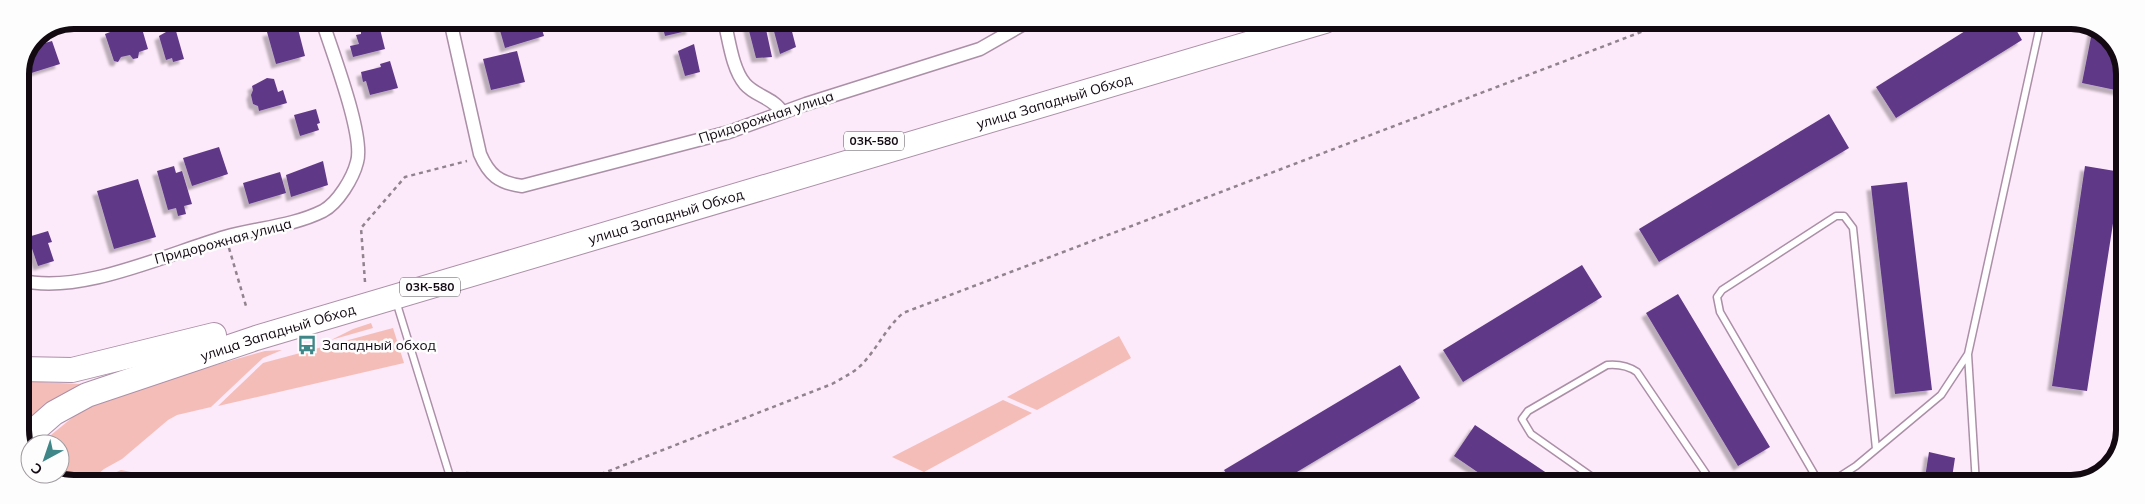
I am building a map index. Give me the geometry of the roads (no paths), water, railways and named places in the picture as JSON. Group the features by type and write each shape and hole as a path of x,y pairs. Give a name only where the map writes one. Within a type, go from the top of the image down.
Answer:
{"highway":[{"name":"улица Западный Обход","path":"29,369 72,370 191,342 251,323 431,273 1250,29"},
{"name":"улица Западный Обход","path":"30,434 54,413 87,394 256,338 1298,29"}],"street":[{"name":"Придорожная улица","path":"29,281 58,285 101,276 226,237 306,218 325,210 339,196 357,163 359,151 352,118 325,29"},
{"name":"Придорожная улица","path":"452,29 481,157 486,168 495,178 506,184 522,186 729,132 782,112 980,48 1015,29"},
{"path":"726,29 738,72 744,83 753,92 776,104 782,112"}],"lane":[{"path":"1975,475 1968,354 2039,29"},
{"path":"1815,475 1720,312 1717,296 1722,290 1836,216 1844,216 1853,228 1876,449"},
{"path":"395,297 450,475"},
{"path":"1842,475 1856,466 1941,395 1968,354"},
{"path":"1589,475 1531,434 1522,419 1528,411 1607,364 1618,364 1630,367 1637,372 1707,475"}],"place":[{"name":"Западный обход","path":"307,345"}]}
